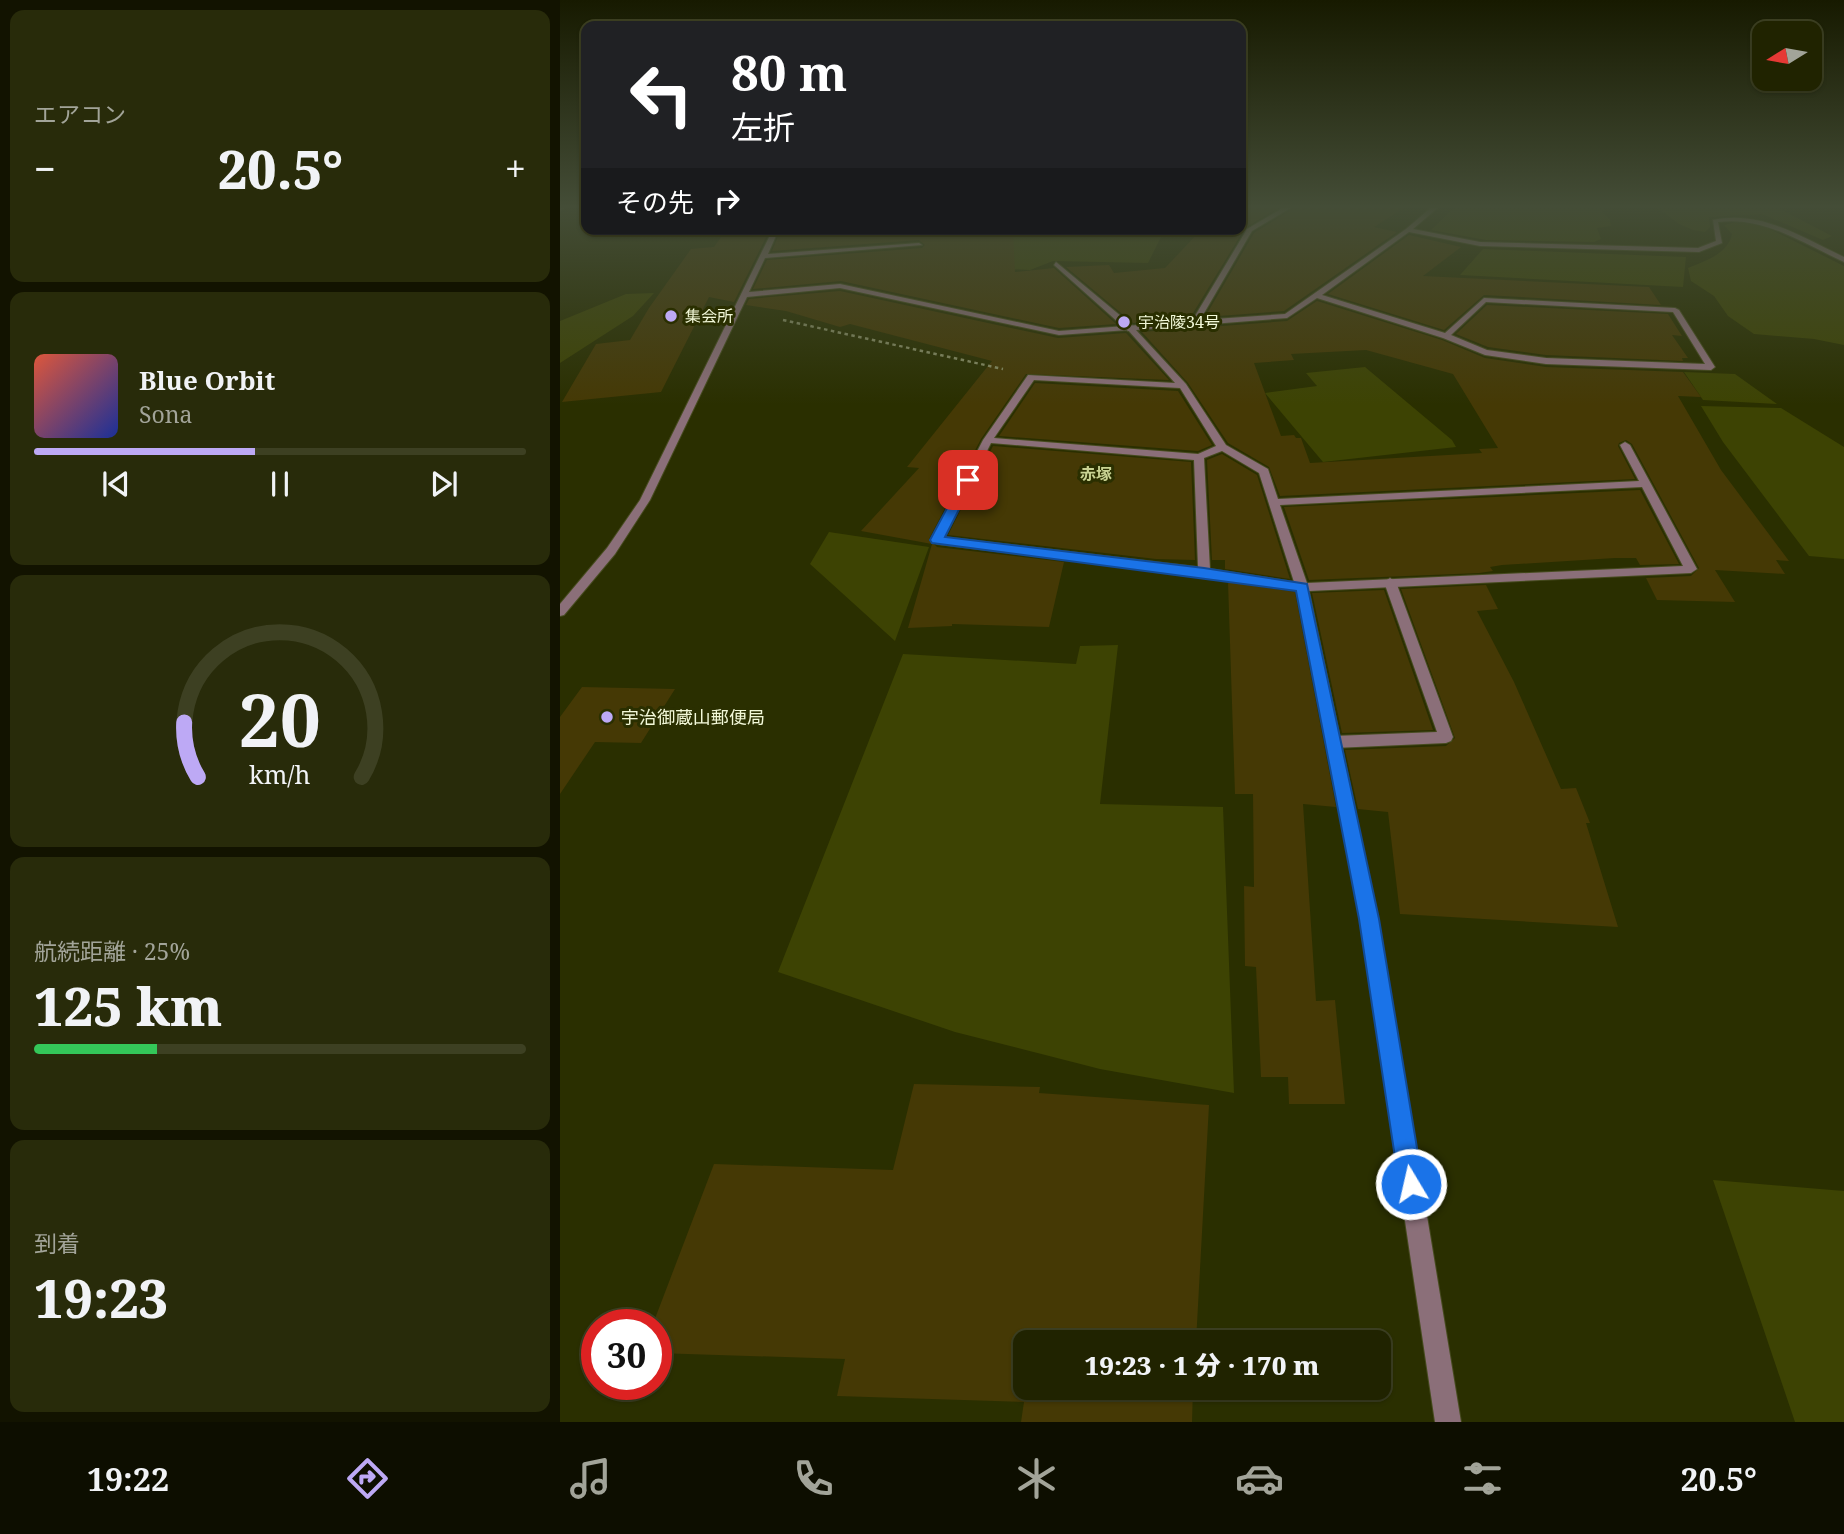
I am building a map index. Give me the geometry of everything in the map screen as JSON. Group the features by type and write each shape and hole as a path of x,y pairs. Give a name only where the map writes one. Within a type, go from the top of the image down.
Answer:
{"street":[{"path":"560,612 611,551 645,500 755,272"},
{"path":"1066,272 1131,329 1183,386 1222,447 1264,471 1302,587 1369,919 1448,1422"},
{"path":"1194,324 1224,272"},
{"path":"744,295 840,286 1059,333 1287,316 1347,272"},
{"path":"1315,295 1446,336 1485,352 1546,361 1711,367 1675,310 1484,300 1446,336"},
{"path":"1183,386 1031,377 988,440 937,540 1204,572 1302,587 1691,569 1625,444"},
{"path":"988,440 1199,457 1222,447"},
{"path":"1199,457 1204,572"},
{"path":"1274,502 1646,484"},
{"path":"1334,742 1446,737 1391,582"}],"path":[{"path":"736,310 962,358 1031,377"}],"green space":[{"path":"1462,272 1684,272 1683,287 1460,275"},
{"path":"1689,272 1844,272 1844,345 1814,339 1754,334 1728,316 1714,296 1691,281"},
{"path":"654,293 633,316 560,363 560,321 626,294"},
{"path":"1365,367 1452,440 1456,447 1323,462 1265,393 1317,386 1306,373"},
{"path":"1684,372 1735,374 1777,404 1703,400"},
{"path":"1701,406 1781,408 1844,447 1844,559 1809,556 1723,442"},
{"path":"829,532 929,547 895,641 810,564"},
{"path":"1118,645 1100,804 1223,807 1234,1093 1100,1069 955,1032 778,972 903,654 1076,664 1080,646"},
{"path":"1713,1180 1844,1191 1844,1422 1795,1422"}],"building":[{"path":"674,272 749,272 734,302 709,297 661,392 562,402 596,344 630,340"},
{"path":"761,272 1059,272 1116,324 1059,328 841,281 753,289"},
{"path":"1072,272 1218,272 1190,318 1133,323"},
{"path":"1231,272 1339,272 1284,311 1205,317"},
{"path":"1358,272 1428,272 1423,276 1649,287 1661,305 1484,295 1444,330 1328,294"},
{"path":"840,291 1058,338 1126,333 1169,380 1026,374 981,439 929,539 937,547 1064,562 1049,627 952,624 908,628 932,544 861,531 919,468 907,467 992,361 850,324 840,327 786,311 746,305 749,299"},
{"path":"1317,301 1442,340 1485,358 1546,367 1683,372 1701,397 1678,396 1721,470 1789,561 1776,560 1785,574 1715,570 1735,602 1657,600 1646,578 1691,576 1699,568 1632,444 1626,440 1618,446 1635,479 1280,496 1269,467 1228,443 1188,383 1142,332 1287,321","holes":["1366,350 1453,374 1498,448 1479,449 1482,453 1310,463 1301,438 1294,435 1281,436 1254,363 1294,360 1291,354"]},
{"path":"1487,305 1668,314 1682,336 1672,335 1688,358 1682,358 1683,361 1546,355 1488,347 1456,334"},
{"path":"1035,383 1178,391 1212,445 1198,451 999,436"},
{"path":"993,446 1191,462 1195,560 1156,559 948,535"},
{"path":"1222,454 1257,475 1290,579 1225,569 1225,560 1212,560 1207,460"},
{"path":"1640,490 1679,564 1640,565 1636,558 1615,558 1502,565 1490,567 1493,571 1479,573 1309,580 1284,507"},
{"path":"1228,582 1295,592 1336,807 1303,804 1316,1001 1335,1000 1345,1104 1289,1104 1288,1077 1261,1077 1256,967 1245,966 1244,886 1254,887 1253,794 1235,794"},
{"path":"1486,585 1498,609 1477,611 1514,682 1561,789 1576,788 1590,823 1586,823 1618,927 1400,914 1388,812 1358,809 1345,750 1446,746 1455,738 1401,589"},
{"path":"1384,590 1433,730 1342,733 1312,593"},
{"path":"582,687 675,689 641,743 595,742 560,794 560,717"},
{"path":"914,1084 1040,1087 1039,1093 1209,1105 1197,1330 1013,1330 1013,1400 1193,1400 1192,1422 1021,1422 1024,1402 837,1396 845,1359 672,1354 672,1309 659,1309 714,1164 893,1170"}],"place":[{"name":"集会所","path":"671,316"},
{"name":"宇治陵34号","path":"1124,322"},
{"name":"宇治御蔵山郵便局","path":"607,717"}],"district":[{"name":"赤塚","path":"1096,474"}],"route":[{"path":"968,480 937,540 1204,572 1302,587 1369,919 1411,1184"}]}
